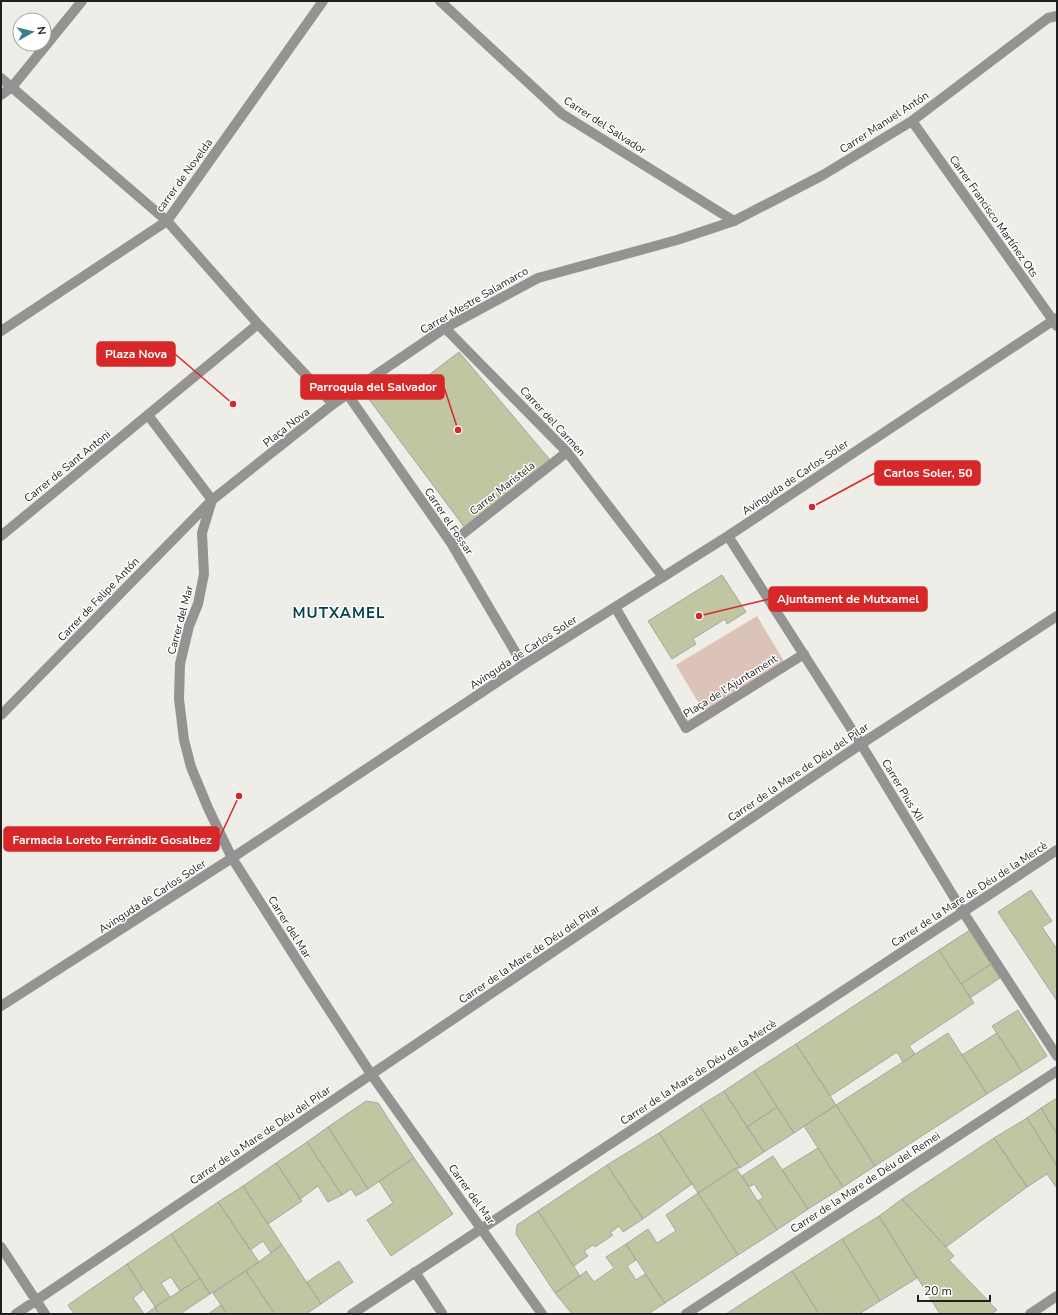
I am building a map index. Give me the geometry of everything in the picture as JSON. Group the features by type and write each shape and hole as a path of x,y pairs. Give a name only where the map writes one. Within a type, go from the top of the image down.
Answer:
{"street":[{"path":"1,95 12,87 82,1"},
{"name":"carrer de Novelda","path":"1,330 167,221 323,1"},
{"name":"Carrer del Salvador","path":"440,1 562,114 734,221"},
{"name":"Carrer Manuel Antón","path":"734,221 823,175 912,121 1048,18 1057,16"},
{"path":"1,78 167,221 258,324 333,404"},
{"name":"Carrer Francisco Martínez Ots","path":"912,121 1056,321"},
{"name":"Carrer Mestre Salamarco","path":"333,404 445,328 538,278 677,240 734,221"},
{"name":"Avinguda de Carlos Soler","path":"1,1006 232,858 523,665 728,536 1056,321"},
{"path":"212,500 148,415 258,324"},
{"name":"Carrer del Carmen","path":"445,328 568,452 663,577"},
{"name":"Carrer el Fossar","path":"348,395 451,543 523,665"},
{"name":"Plaça Nova","path":"212,500 333,404"},
{"name":"Carrer de Sant Antoni","path":"1,536 148,415"},
{"name":"Carrer Maristela","path":"451,543 568,452"},
{"name":"Carrer de Felipe Antón","path":"1,715 212,500"},
{"name":"Carrer del Mar","path":"212,500 202,533 204,574 198,604 189,626 180,664 179,699 184,740 190,767 232,858 371,1074 542,1314"},
{"name":"Carrer Pius XII","path":"728,536 861,744 963,912 1057,1056"},
{"name":"Plaça de l'Ajuntament","path":"615,607 686,728 804,654"},
{"name":"Carrer de la Mare de Déu del Pilar","path":"16,1314 861,744 1057,616"},
{"name":"Carrer de la Mare de Déu de la Mercè","path":"352,1314 1057,850"},
{"name":"Carrer de la Mare de Déu del Remei","path":"686,1314 1057,1070"},
{"path":"1,1247 45,1314"},
{"path":"415,1272 442,1313"},
{"path":"1030,1314 1057,1296"}],"shaded area":[{"path":"757,616 788,668 707,717 676,665"}],"building":[{"path":"459,352 551,461 465,528 368,398 400,374 412,388"},
{"path":"722,575 746,612 727,624 725,619 693,639 696,644 672,659 648,621"},
{"path":"1031,890 1052,921 1042,927 1057,949 1057,1001 998,912"},
{"path":"970,930 991,964 961,984 939,950"},
{"path":"939,950 974,1003 909,1046 915,1054 903,1062 897,1052 830,1096 796,1044"},
{"path":"991,964 1000,978 970,998 961,984"},
{"path":"1018,1010 1047,1056 1022,1072 992,1026"},
{"path":"948,1033 987,1094 875,1166 836,1105"},
{"path":"997,1033 1022,1072 987,1094 962,1055"},
{"path":"796,1044 836,1105 794,1133 754,1071"},
{"path":"754,1071 777,1107 747,1127 724,1091"},
{"path":"724,1091 764,1152 740,1168 700,1106"},
{"path":"1057,1098 1057,1134 1041,1108"},
{"path":"366,1101 378,1103 414,1158 368,1189 328,1127"},
{"path":"836,1105 875,1166 843,1187 804,1126"},
{"path":"700,1106 740,1168 736,1168 698,1193 659,1133"},
{"path":"777,1107 794,1133 764,1152 747,1127"},
{"path":"1041,1108 1057,1134 1057,1166 1027,1118"},
{"path":"1027,1118 1057,1166 1056,1187 1047,1174 1027,1187 994,1138"},
{"path":"328,1127 368,1189 356,1196 351,1189 342,1195 307,1142"},
{"path":"659,1133 692,1184 643,1219 607,1165"},
{"path":"994,1138 1027,1187 946,1247 902,1199"},
{"path":"307,1142 342,1195 328,1202 318,1186 300,1199 276,1163"},
{"path":"818,1148 843,1187 808,1209 782,1170"},
{"path":"773,1156 808,1209 777,1230 758,1201 763,1197 754,1184 749,1187 742,1176"},
{"path":"414,1158 453,1214 391,1256 367,1220 393,1203 379,1181"},
{"path":"276,1163 302,1201 268,1224 243,1186"},
{"path":"607,1165 643,1219 623,1232 619,1226 610,1233 613,1235 595,1247 593,1245 584,1251 588,1256 574,1266 538,1211"},
{"path":"736,1168 777,1230 738,1255 698,1193"},
{"path":"243,1186 282,1245 271,1253 263,1241 250,1250 218,1202"},
{"path":"698,1193 738,1255 665,1303 626,1244 648,1229 657,1243 676,1231 666,1215"},
{"path":"902,1199 954,1256 949,1260 997,1310 991,1314 940,1314 879,1216"},
{"path":"218,1202 259,1262 210,1294 171,1234"},
{"path":"538,1211 580,1276 555,1293 516,1234 517,1225"},
{"path":"879,1216 917,1278 880,1301 842,1239"},
{"path":"171,1234 200,1278 180,1291 171,1277 161,1283 170,1297 155,1307 127,1264"},
{"path":"842,1239 880,1301 859,1314 819,1314 792,1271"},
{"path":"626,1244 636,1260 627,1266 636,1280 645,1274 665,1303 648,1314 572,1314 555,1293 586,1271 594,1282 614,1268 606,1257"},
{"path":"282,1245 321,1304 306,1314 275,1314 246,1271"},
{"path":"339,1261 353,1282 321,1304 307,1282"},
{"path":"127,1264 143,1290 133,1298 144,1314 74,1314 68,1305"},
{"path":"246,1271 275,1314 227,1314 213,1293"},
{"path":"792,1271 819,1314 726,1314"},
{"path":"200,1278 210,1294 180,1314 159,1314 155,1307"},
{"path":"221,1305 227,1314 208,1314"},
{"path":"155,1307 159,1314 146,1314"}],"place":[{"name":"Plaza Nova","path":"233,404"},
{"name":"Parroquia del Salvador","path":"458,430"},
{"name":"Carlos Soler, 50","path":"812,507"},
{"name":"Ajuntament de Mutxamel","path":"699,616"},
{"name":"Farmacia Loreto Ferrándiz Gosalbez","path":"239,796"}],"district":[{"name":"MUTXAMEL","path":"339,613"}]}
